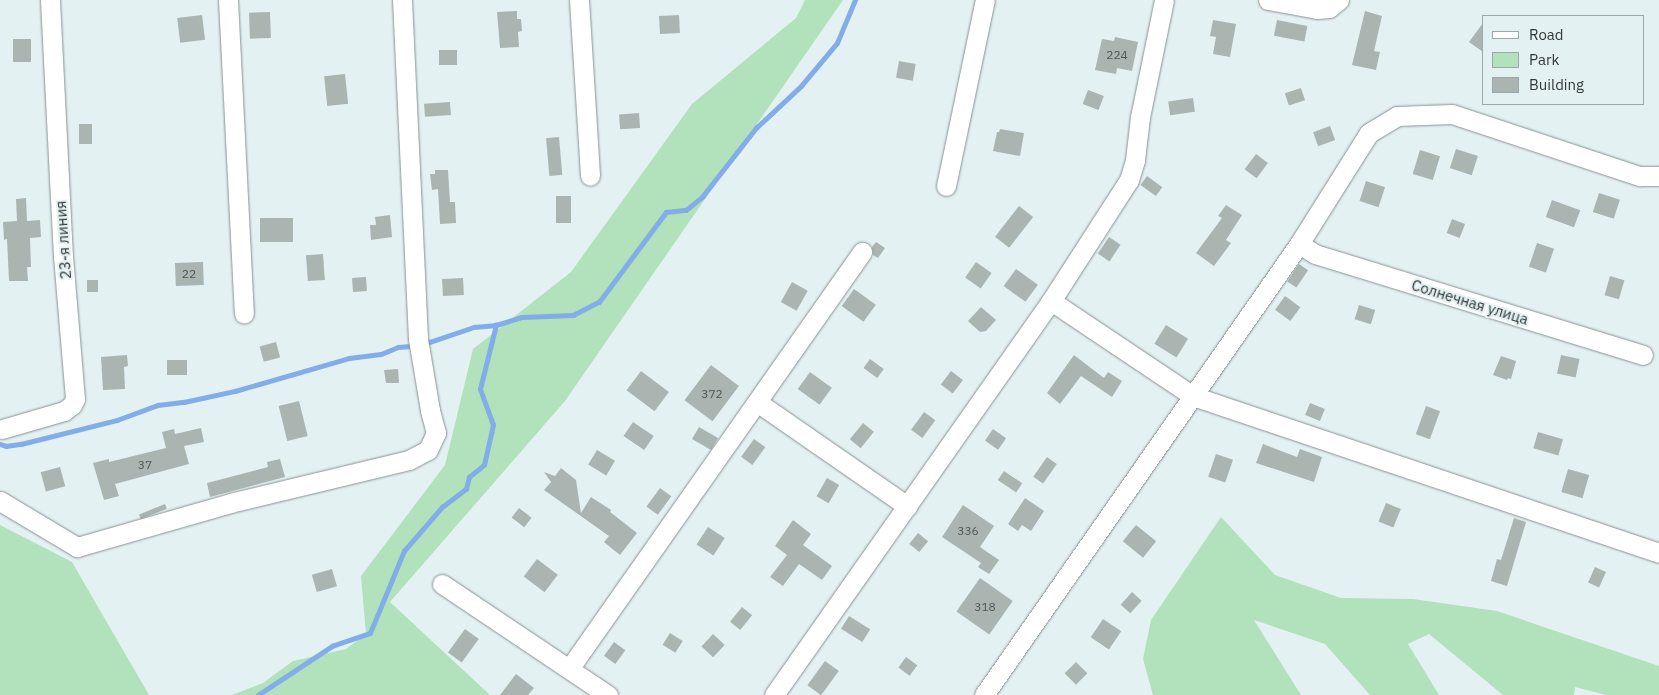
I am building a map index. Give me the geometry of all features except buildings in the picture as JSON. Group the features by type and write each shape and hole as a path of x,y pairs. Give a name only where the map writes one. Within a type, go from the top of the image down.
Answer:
{"street":[{"name":"23-я линия","path":"2,429 64,411 72,405 75,398 63,257 50,0"},
{"path":"228,0 244,314"},
{"path":"0,501 76,548 230,503 409,460 428,450 436,433 419,347 402,0"},
{"path":"579,0 590,176"},
{"path":"946,186 985,0"},
{"path":"774,695 1050,301 1129,180 1136,160 1140,117 1164,0"},
{"path":"1268,0 1316,9 1329,8 1339,0"},
{"path":"984,695 1299,244 1370,132 1396,116 1452,114 1640,176 1659,176"},
{"name":"Солнечная улица","path":"1299,244 1315,254 1643,355"},
{"path":"569,669 862,252"},
{"path":"1050,301 1193,396 1659,553"},
{"path":"757,402 907,506"},
{"path":"442,584 608,695"}],"green space":[{"path":"805,0 843,0 565,401 390,602 490,695 232,695 263,683 293,661 346,649 366,634 361,576 445,465 473,349 571,272 692,104 796,18"},
{"path":"1221,517 1275,575 1341,598 1413,599 1497,611 1659,666 1659,695 1606,695 1575,687 1574,695 1503,695 1429,634 1408,644 1439,695 1370,695 1325,644 1254,620 1301,695 1153,695 1143,659 1151,620"},
{"path":"0,525 72,562 149,695 0,695"}],"waterway":[{"path":"258,695 332,646 370,633 404,551 442,507 466,489 469,477 484,465 493,425 480,389 496,325 522,317 573,315 599,302 666,212 686,210 702,197 756,128 801,86 837,43 855,0"},
{"path":"424,344 474,327 496,325"},
{"path":"0,444 6,446 21,444 117,420 158,405 184,402 235,391 349,358 381,354 398,347 414,346"}]}
